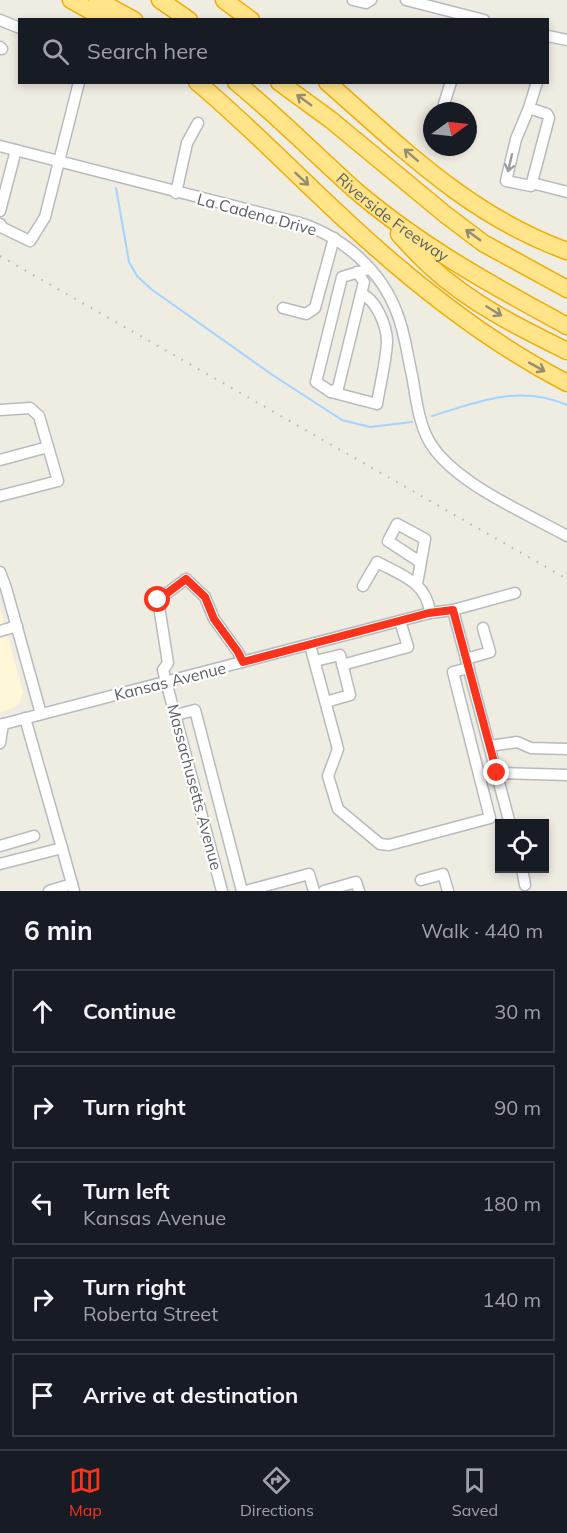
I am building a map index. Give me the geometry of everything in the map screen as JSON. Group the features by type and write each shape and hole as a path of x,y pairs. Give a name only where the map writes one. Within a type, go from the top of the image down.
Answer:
{"highway":[{"path":"71,0 103,18"},
{"path":"97,0 130,18"},
{"path":"160,0 186,18"},
{"path":"224,0 248,18"},
{"path":"199,84 355,229 445,306 510,351 567,383"},
{"name":"Riverside Freeway","path":"238,84 356,190 434,250 491,285 567,326"},
{"name":"Riverside Freeway","path":"282,84 331,120 483,243 567,289"},
{"path":"329,84 425,167 476,206 514,229 567,251"},
{"path":"331,120 483,219 540,250 567,261"},
{"path":"356,190 432,268 494,312 567,351"},
{"path":"523,265 567,283"}],"street":[{"path":"353,0 366,3 371,0"},
{"path":"406,0 471,18"},
{"path":"0,20 18,27"},
{"path":"549,38 567,40"},
{"path":"0,224 3,228 30,241 45,217 78,84"},
{"path":"445,102 450,84"},
{"path":"529,108 547,114 549,118 531,186 506,181 516,138 536,84"},
{"path":"176,193 187,143 198,123"},
{"name":"La Cadena Drive","path":"0,146 291,221 320,230 334,238 351,250 389,295 397,312 423,424 429,441 440,456 457,472 478,486 567,536"},
{"path":"0,212 16,150"},
{"path":"532,183 567,192"},
{"path":"284,308 306,314 315,308 334,238"},
{"path":"361,294 368,296 376,305 387,339 377,404 331,392 316,382 342,277 369,270"},
{"path":"331,392 338,388 364,282 357,272"},
{"path":"0,410 30,408 39,416 58,481 0,496"},
{"path":"0,460 48,447"},
{"path":"363,586 377,562 417,584 428,599 429,613"},
{"path":"417,584 420,562"},
{"path":"0,572 41,714"},
{"name":"Massachusetts Avenue","path":"222,891 163,670 168,663 158,600 186,579 205,597 214,619 243,662"},
{"name":"Kansas Avenue","path":"1,725 429,613 453,610 515,593"},
{"path":"310,645 338,749 328,776 338,809 380,844 389,845 490,818 509,819 453,610"},
{"path":"342,665 408,647 400,621"},
{"path":"0,631 17,626"},
{"path":"483,628 490,652 453,672 490,818"},
{"path":"315,661 340,655 350,695 326,702"},
{"path":"176,715 195,710 244,891 309,874 314,891"},
{"path":"25,718 73,888 49,891"},
{"path":"0,743 1,725"},
{"path":"469,731 485,727"},
{"path":"490,746 517,742 531,748 567,749"},
{"path":"497,773 567,775"},
{"path":"0,846 34,836"},
{"path":"0,864 62,848"},
{"path":"523,873 525,885"},
{"path":"421,880 443,874 448,891"},
{"path":"324,891 356,882 358,891"}],"shaded area":[{"path":"0,608 23,692 20,703 0,712"}],"waterway":[{"path":"116,188 129,262 137,276 151,289 274,376 342,420 370,427 412,422"},
{"path":"432,416 499,397 532,396 567,405"}],"railway":[{"path":"0,256 567,579"}],"route":[{"path":"158,600 186,579 205,597 214,619 243,662 429,613 453,610 497,773"}]}
